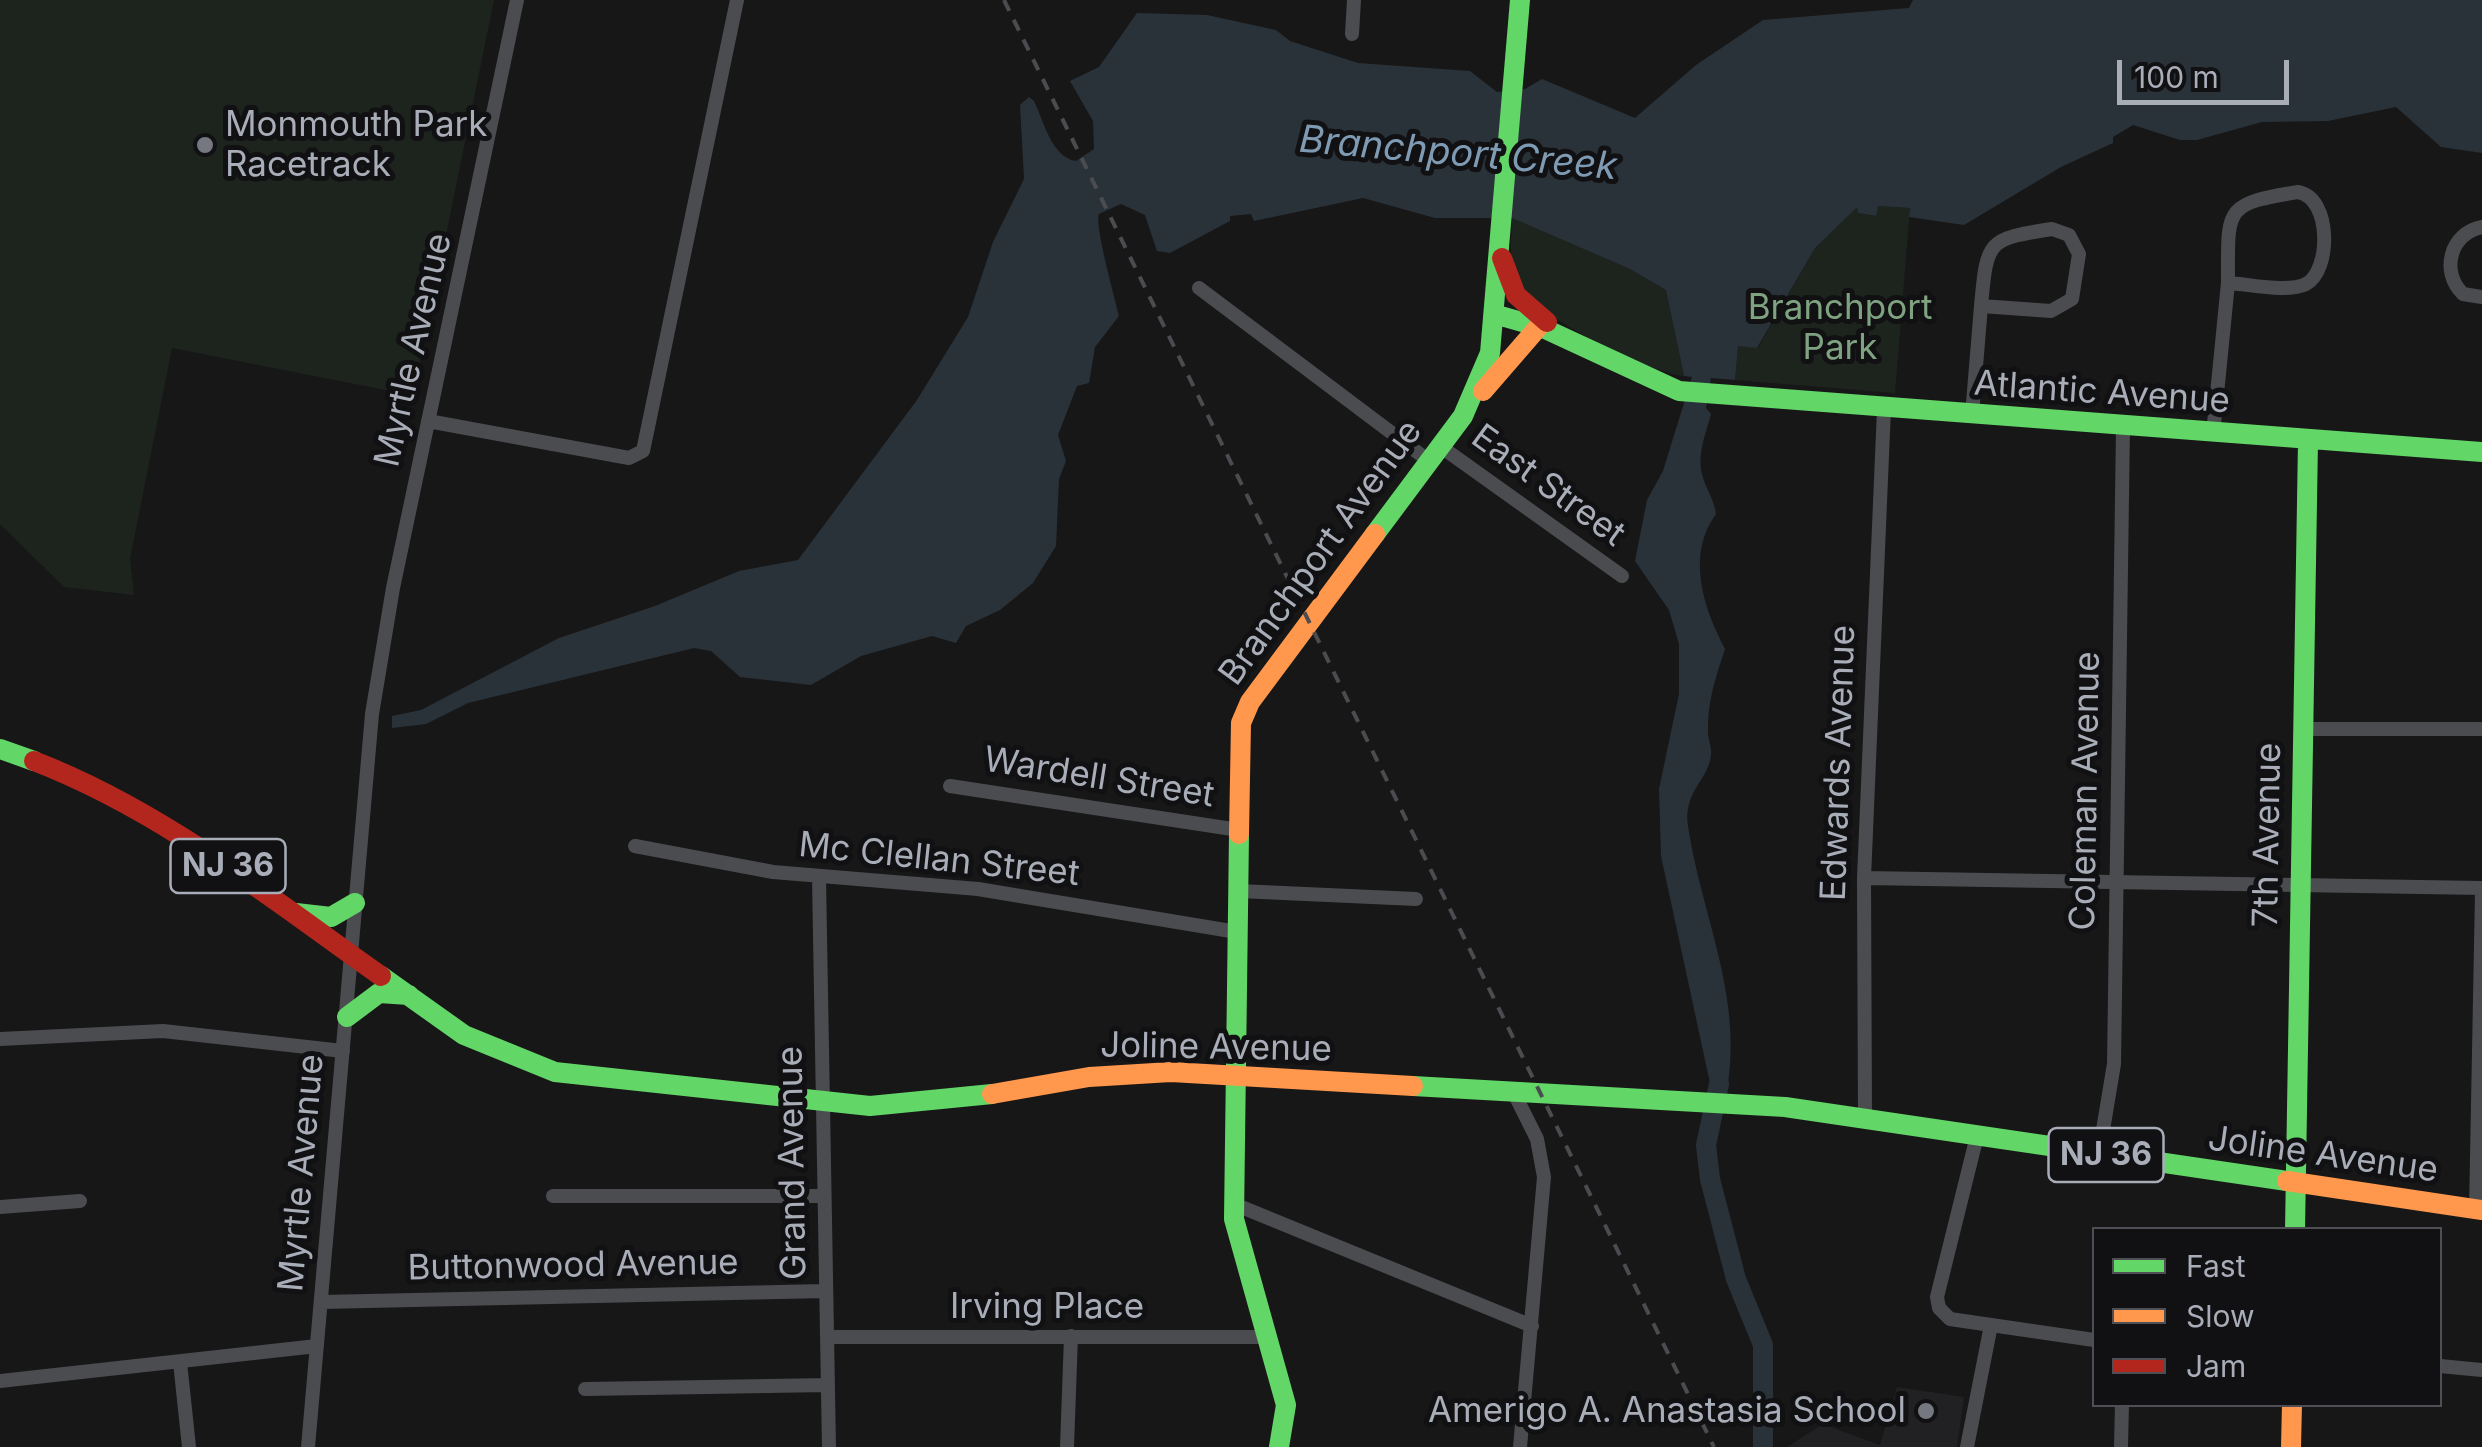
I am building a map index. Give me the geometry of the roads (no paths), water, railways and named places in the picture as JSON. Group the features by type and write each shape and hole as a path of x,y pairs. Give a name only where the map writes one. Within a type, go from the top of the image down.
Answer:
{"main road":[{"name":"Branchport Avenue","path":"1279,1447 1287,1413 1244,1263 1234,1204 1243,714 1462,416 1487,365 1520,0"},
{"path":"1499,243 1504,270 1517,296 1570,337"},
{"name":"Atlantic Avenue","path":"1494,314 1541,324 1570,337 1622,370 1683,392 2482,452"},
{"path":"1462,416 1541,324"},
{"name":"7th Avenue","path":"2295,1227 2308,441"},
{"name":"Joline Avenue","path":"0,750 136,806 296,913 477,1042 555,1072 823,1102 927,1103 1126,1073 1736,1105 1865,1119 2479,1210"},
{"path":"296,913 331,918 356,903"},
{"path":"346,1017 372,996 409,995"},
{"path":"2291,1447 2292,1407"}],"street":[{"name":"Myrtle Avenue","path":"308,1447 354,956 370,723 428,420 517,0"},
{"path":"428,420 629,458 643,450 736,0"},
{"path":"1352,34 1354,0"},
{"path":"2214,434 2230,224 2242,204 2298,192 2317,201 2323,215 2320,266 2314,278 2298,286 2228,283"},
{"path":"2482,226 2466,231 2455,243 2451,275 2463,294 2482,297"},
{"path":"1972,415 1981,306 1985,258 1998,239 2052,230 2075,242 2079,254 2076,292 2066,305 2051,310 1981,306"},
{"name":"East Street","path":"1199,288 1435,454 1622,576"},
{"name":"Edwards Avenue","path":"1865,1119 1864,878 1884,409"},
{"name":"Coleman Avenue","path":"2099,1154 2114,1064 2123,427"},
{"path":"2303,729 2482,729"},
{"name":"Wardell Street","path":"950,786 1239,830"},
{"name":"Mc Clellan Street","path":"636,846 819,878 978,889 1238,932"},
{"name":"Grand Avenue","path":"819,878 829,1447"},
{"path":"1864,878 2482,890 2479,1210"},
{"path":"1239,891 1416,899"},
{"path":"0,1040 162,1032 343,1051"},
{"path":"1514,1093 1542,1157 1520,1447"},
{"path":"1977,1136 1937,1301 1950,1319 2092,1340"},
{"path":"552,1196 824,1196"},
{"path":"0,1207 80,1202"},
{"path":"1234,1204 1532,1326"},
{"name":"Buttonwood Avenue","path":"322,1302 825,1291"},
{"path":"1968,1447 1991,1325"},
{"path":"1067,1447 1071,1336"},
{"name":"Irving Place","path":"827,1337 1267,1337"},
{"path":"0,1381 316,1346"},
{"path":"180,1362 189,1447"},
{"path":"2442,1366 2482,1370"},
{"path":"585,1389 828,1386"},
{"path":"2121,1447 2122,1407"}],"water":[{"name":"Branchport Creek","path":"1913,0 2482,0 2482,153 2441,147 2396,107 2328,121 2262,122 2197,140 2180,140 2133,125 2113,137 2113,143 2061,167 1964,225 1909,217 1910,208 1878,206 1876,216 1858,213 1857,207 1815,248 1757,348 1738,346 1735,380 1711,378 1706,408 1711,414 1701,451 1702,474 1716,514 1702,546 1701,581 1710,616 1725,649 1709,711 1709,764 1692,795 1687,814 1725,986 1731,1051 1728,1084 1710,1083 1661,856 1659,789 1679,694 1679,644 1669,610 1635,561 1647,500 1663,471 1692,377 1684,376 1666,290 1630,269 1512,218 1435,218 1363,198 1254,221 1251,214 1230,216 1230,221 1170,253 1157,251 1145,215 1121,204 1099,214 1102,245 1119,316 1095,347 1089,383 1077,386 1058,435 1066,461 1059,479 1056,546 1033,583 1000,610 966,626 956,643 932,636 861,656 811,685 740,677 711,651 694,648 468,703 426,724 392,728 392,716 421,710 559,638 655,606 739,571 798,560 917,400 968,317 993,242 1024,179 1020,105 1029,97 1034,101 1054,146 1067,158 1076,161 1094,149 1093,121 1070,81 1099,67 1137,13 1207,15 1276,30 1290,41 1358,63 1470,71 1497,92 1525,89 1542,79 1635,118 1696,65 1763,20 1909,8"}],"waterway":[{"path":"1719,1084 1706,1145 1710,1179 1736,1279 1763,1345 1763,1447"}],"railway":[{"path":"1004,0 1714,1447"}],"place":[{"name":"Monmouth Park Racetrack","path":"205,145"},
{"name":"Amerigo A. Anastasia School","path":"1926,1411"}],"park label":[{"name":"Branchport Park","path":"1840,328"}]}
